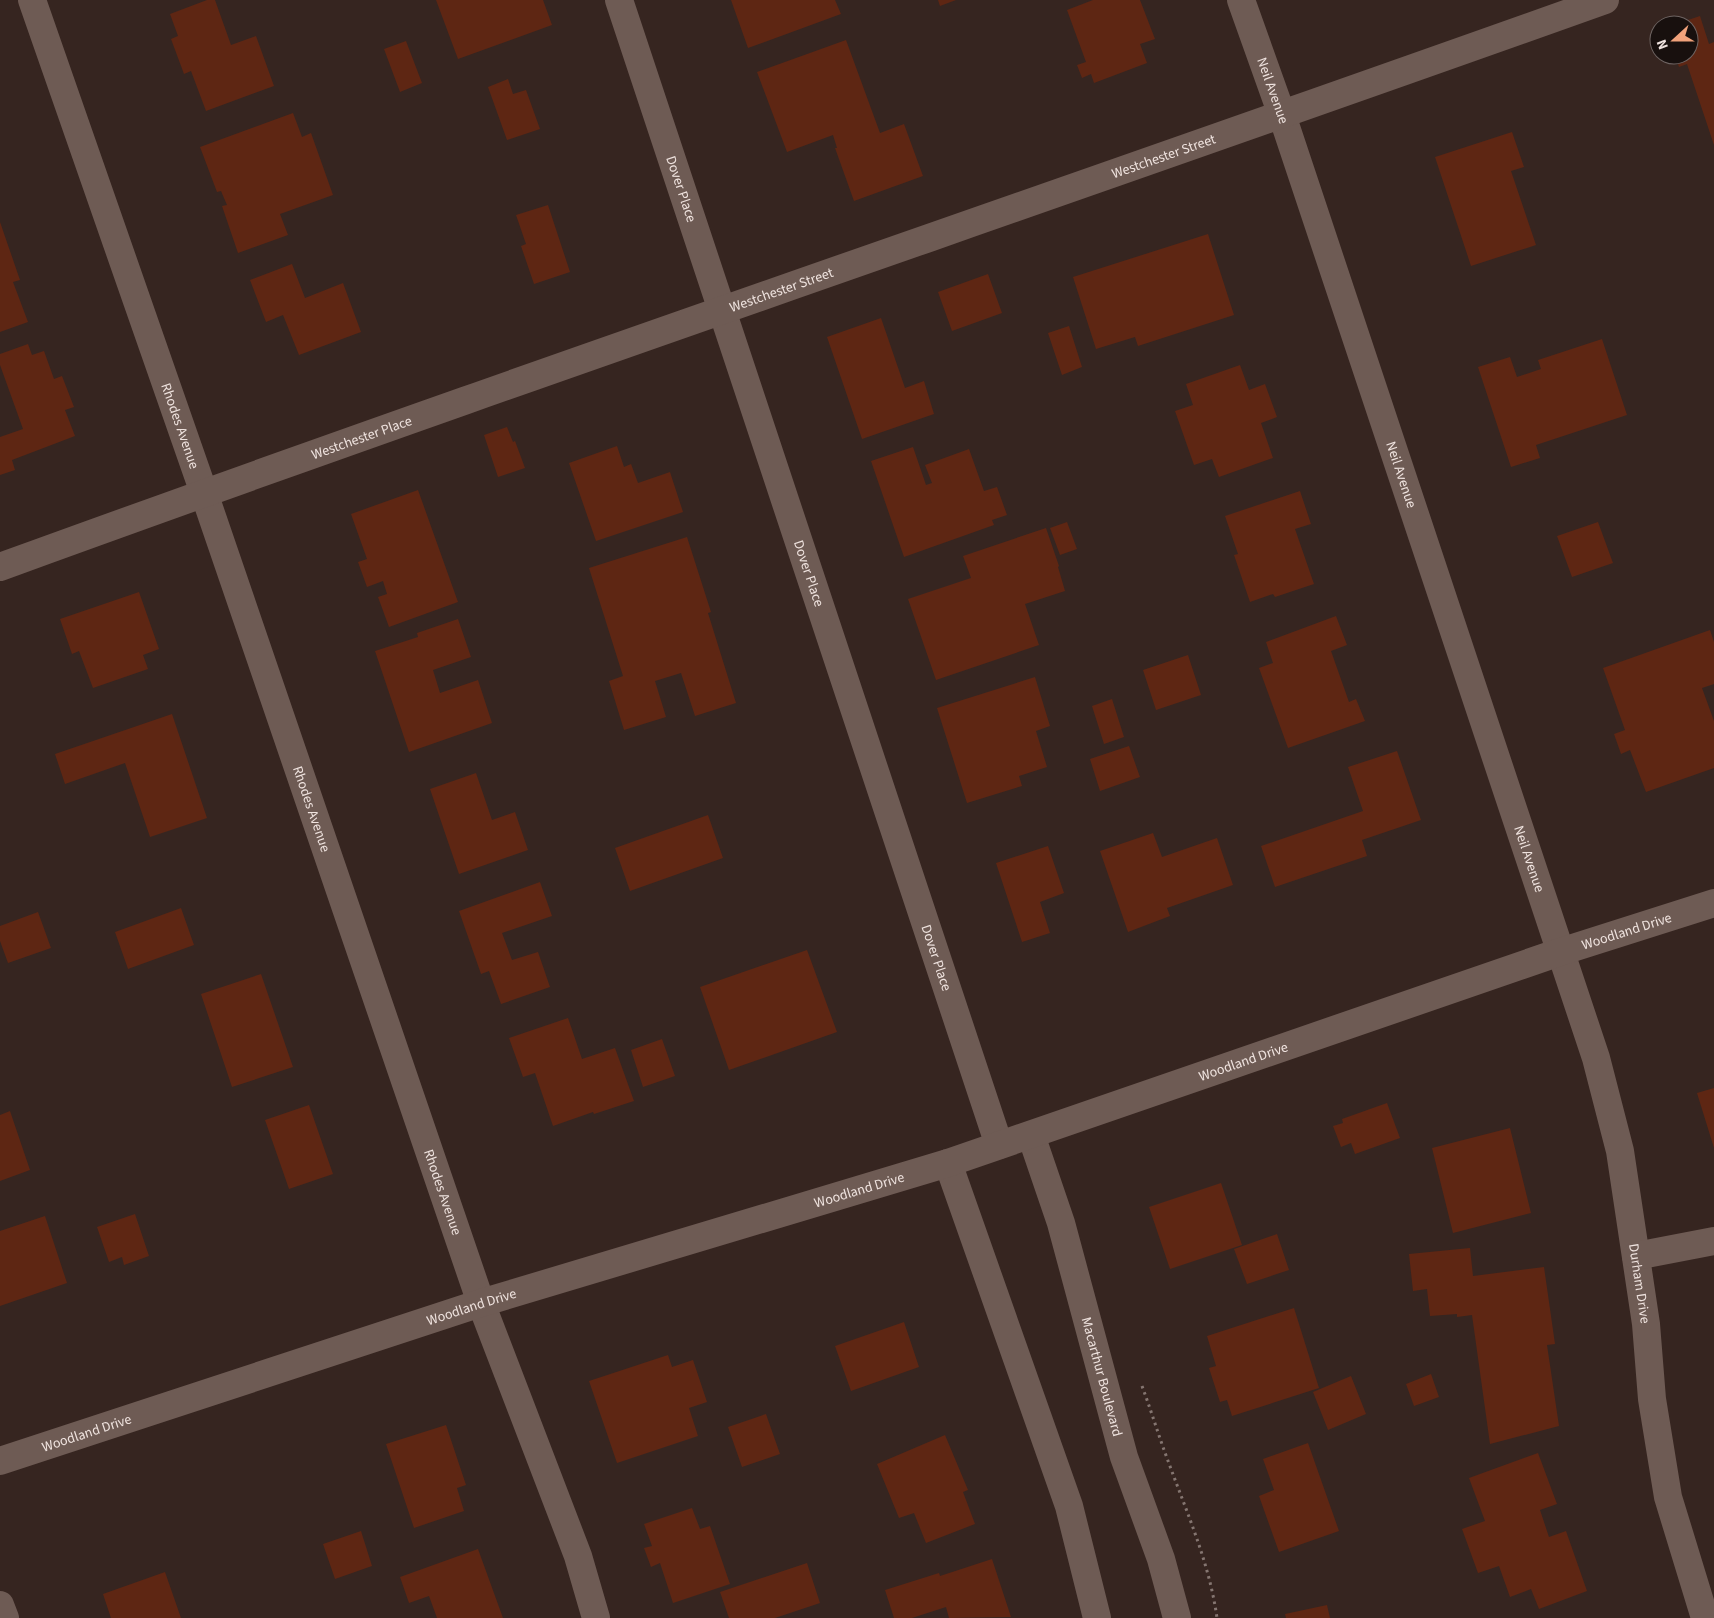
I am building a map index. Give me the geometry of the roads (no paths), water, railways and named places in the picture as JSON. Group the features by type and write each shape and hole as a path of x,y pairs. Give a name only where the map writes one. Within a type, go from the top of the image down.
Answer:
{"street":[{"name":"Rhodes Avenue","path":"32,0 204,493 481,1303 578,1556 596,1618"},
{"name":"Dover Place","path":"619,0 999,1145"},
{"name":"Neil Avenue","path":"1241,0 1282,115 1560,952"},
{"name":"Westchester Street","path":"722,309 1282,115 1605,0"},
{"name":"Westchester Place","path":"0,567 722,309"},
{"name":"Woodland Drive","path":"0,1461 481,1303 948,1163 1560,952 1714,903"},
{"name":"Durham Drive","path":"1560,952 1596,1058 1620,1151 1646,1324 1652,1400 1668,1497 1705,1618"},
{"name":"Macarthur Boulevard","path":"1031,1135 1061,1223 1124,1457 1161,1559 1177,1618"},
{"path":"948,1163 1069,1506 1097,1618"},
{"path":"1636,1256 1714,1241"},
{"path":"0,1605 4,1618"}]}
